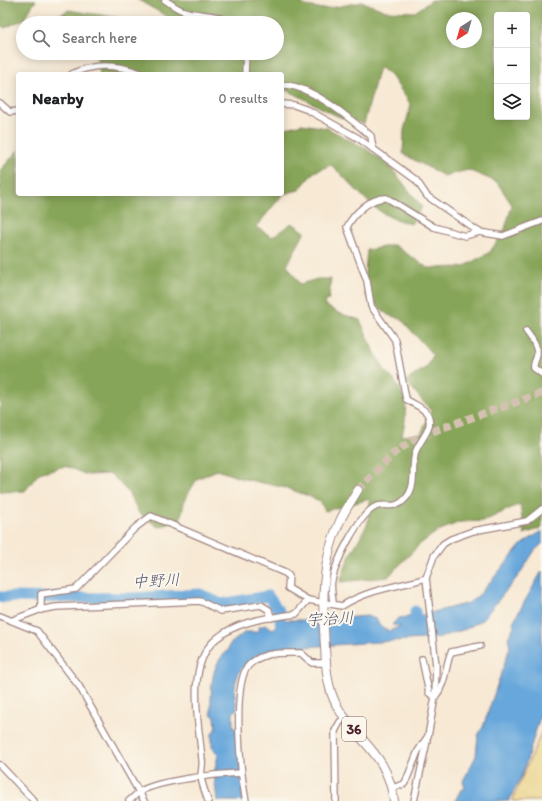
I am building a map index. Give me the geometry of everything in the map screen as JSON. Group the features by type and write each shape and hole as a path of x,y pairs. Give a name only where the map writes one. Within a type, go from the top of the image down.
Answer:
{"main road":[{"name":"36","path":"358,490 340,521 329,550 325,567 322,612 326,663 337,706 378,757 386,771 392,788 394,801"}],"street":[{"path":"165,0 174,7 187,12 216,16"},
{"path":"245,72 246,60"},
{"path":"76,72 79,70 109,66 138,72"},
{"path":"284,85 303,88 352,120 371,136 373,149"},
{"path":"0,103 10,112 16,111"},
{"path":"284,104 294,105 308,110 330,121 373,149 416,180 427,196 479,232 503,236 542,221"},
{"path":"333,604 331,581 342,549 367,513 376,506 393,506 406,499 414,483 414,459 416,450 426,435 429,420 427,414 422,409 406,399 395,340 371,306 364,273 347,227 371,200 380,197 387,198 434,227 465,236 479,232"},
{"path":"526,331 536,346 537,355 534,368 542,374"},
{"path":"414,801 435,697 436,666 426,578 438,550 451,539 473,531 527,521 542,509"},
{"path":"41,610 41,594 76,589 135,528 151,516 285,573 288,576 288,588 308,600 342,606 353,599 373,592 426,578"},
{"path":"208,801 203,777 203,761 197,722 198,671 203,656 215,640 231,629 242,624 296,614 308,600"},
{"path":"13,620 41,610 56,607 123,606 173,601 200,601 221,611 261,605 269,610 271,618"},
{"path":"0,616 37,631 79,686 140,791 144,801"},
{"path":"435,697 444,680 451,652 480,646"},
{"path":"246,801 240,773 239,689 241,679 248,666 258,659 272,653 301,653 312,663 326,663"},
{"path":"422,659 429,693 435,697"},
{"path":"336,801 335,730 340,722 346,717"},
{"path":"392,788 404,784 418,751 428,736"},
{"path":"0,765 34,801"},
{"path":"130,801 140,791 154,785 240,773"}],"green space":[{"path":"0,0 36,0 26,16 16,16 16,23 5,28 0,25"},
{"path":"138,0 296,0 306,6 324,9 363,2 386,11 415,12 432,0 542,0 542,528 524,534 520,504 484,521 460,522 438,531 420,544 388,577 340,582 350,555 368,523 370,499 325,511 320,501 311,497 286,488 240,478 217,470 197,479 185,499 180,521 158,527 139,513 128,492 111,474 87,475 65,466 39,473 25,491 0,492 0,171 16,152 16,196 281,196 256,227 272,237 292,223 305,232 287,265 300,284 317,279 331,279 329,298 324,305 339,313 360,320 375,353 386,372 395,381 406,401 405,421 402,436 421,434 431,411 406,381 428,366 433,355 401,319 388,315 366,296 365,272 367,250 394,245 428,268 463,267 490,252 505,229 512,205 497,182 468,170 444,176 403,154 404,130 411,105 390,74 379,67 364,124 337,116 289,91 284,90 284,72 100,72 97,60 284,60 284,16 167,16"},
{"path":"69,10 111,16 57,16"},
{"path":"302,124 327,128 363,147 388,164 422,207 411,224 382,213 331,165 314,172 299,190 284,194 284,128"}],"sand":[{"path":"542,731 542,801 512,801"}],"water":[{"name":"宇治川","path":"542,531 542,544 535,550 519,575 482,620 466,629 437,638 275,649 254,657 243,667 236,680 235,692 237,709 233,713 233,727 238,730 235,737 239,739 243,801 217,801 214,774 218,755 212,747 212,734 216,728 215,717 211,714 211,689 217,664 228,651 229,645 245,632 257,632 259,627 266,625 273,629 276,627 278,620 316,620 367,616 376,619 380,626 389,631 401,626 392,625 398,618 418,616 469,603 480,594 522,544"},
{"path":"542,571 542,710 523,773 509,801 455,801 460,791 465,788 463,781 476,756 478,735 483,727 510,647 508,638 514,626 513,622"}],"waterway":[{"name":"中野川","path":"0,597 133,598 200,594 221,604 268,596 279,611 281,627"},
{"path":"415,611 416,627"}],"tunnel":[{"path":"358,490 394,453 413,440 439,429 542,393"}]}
